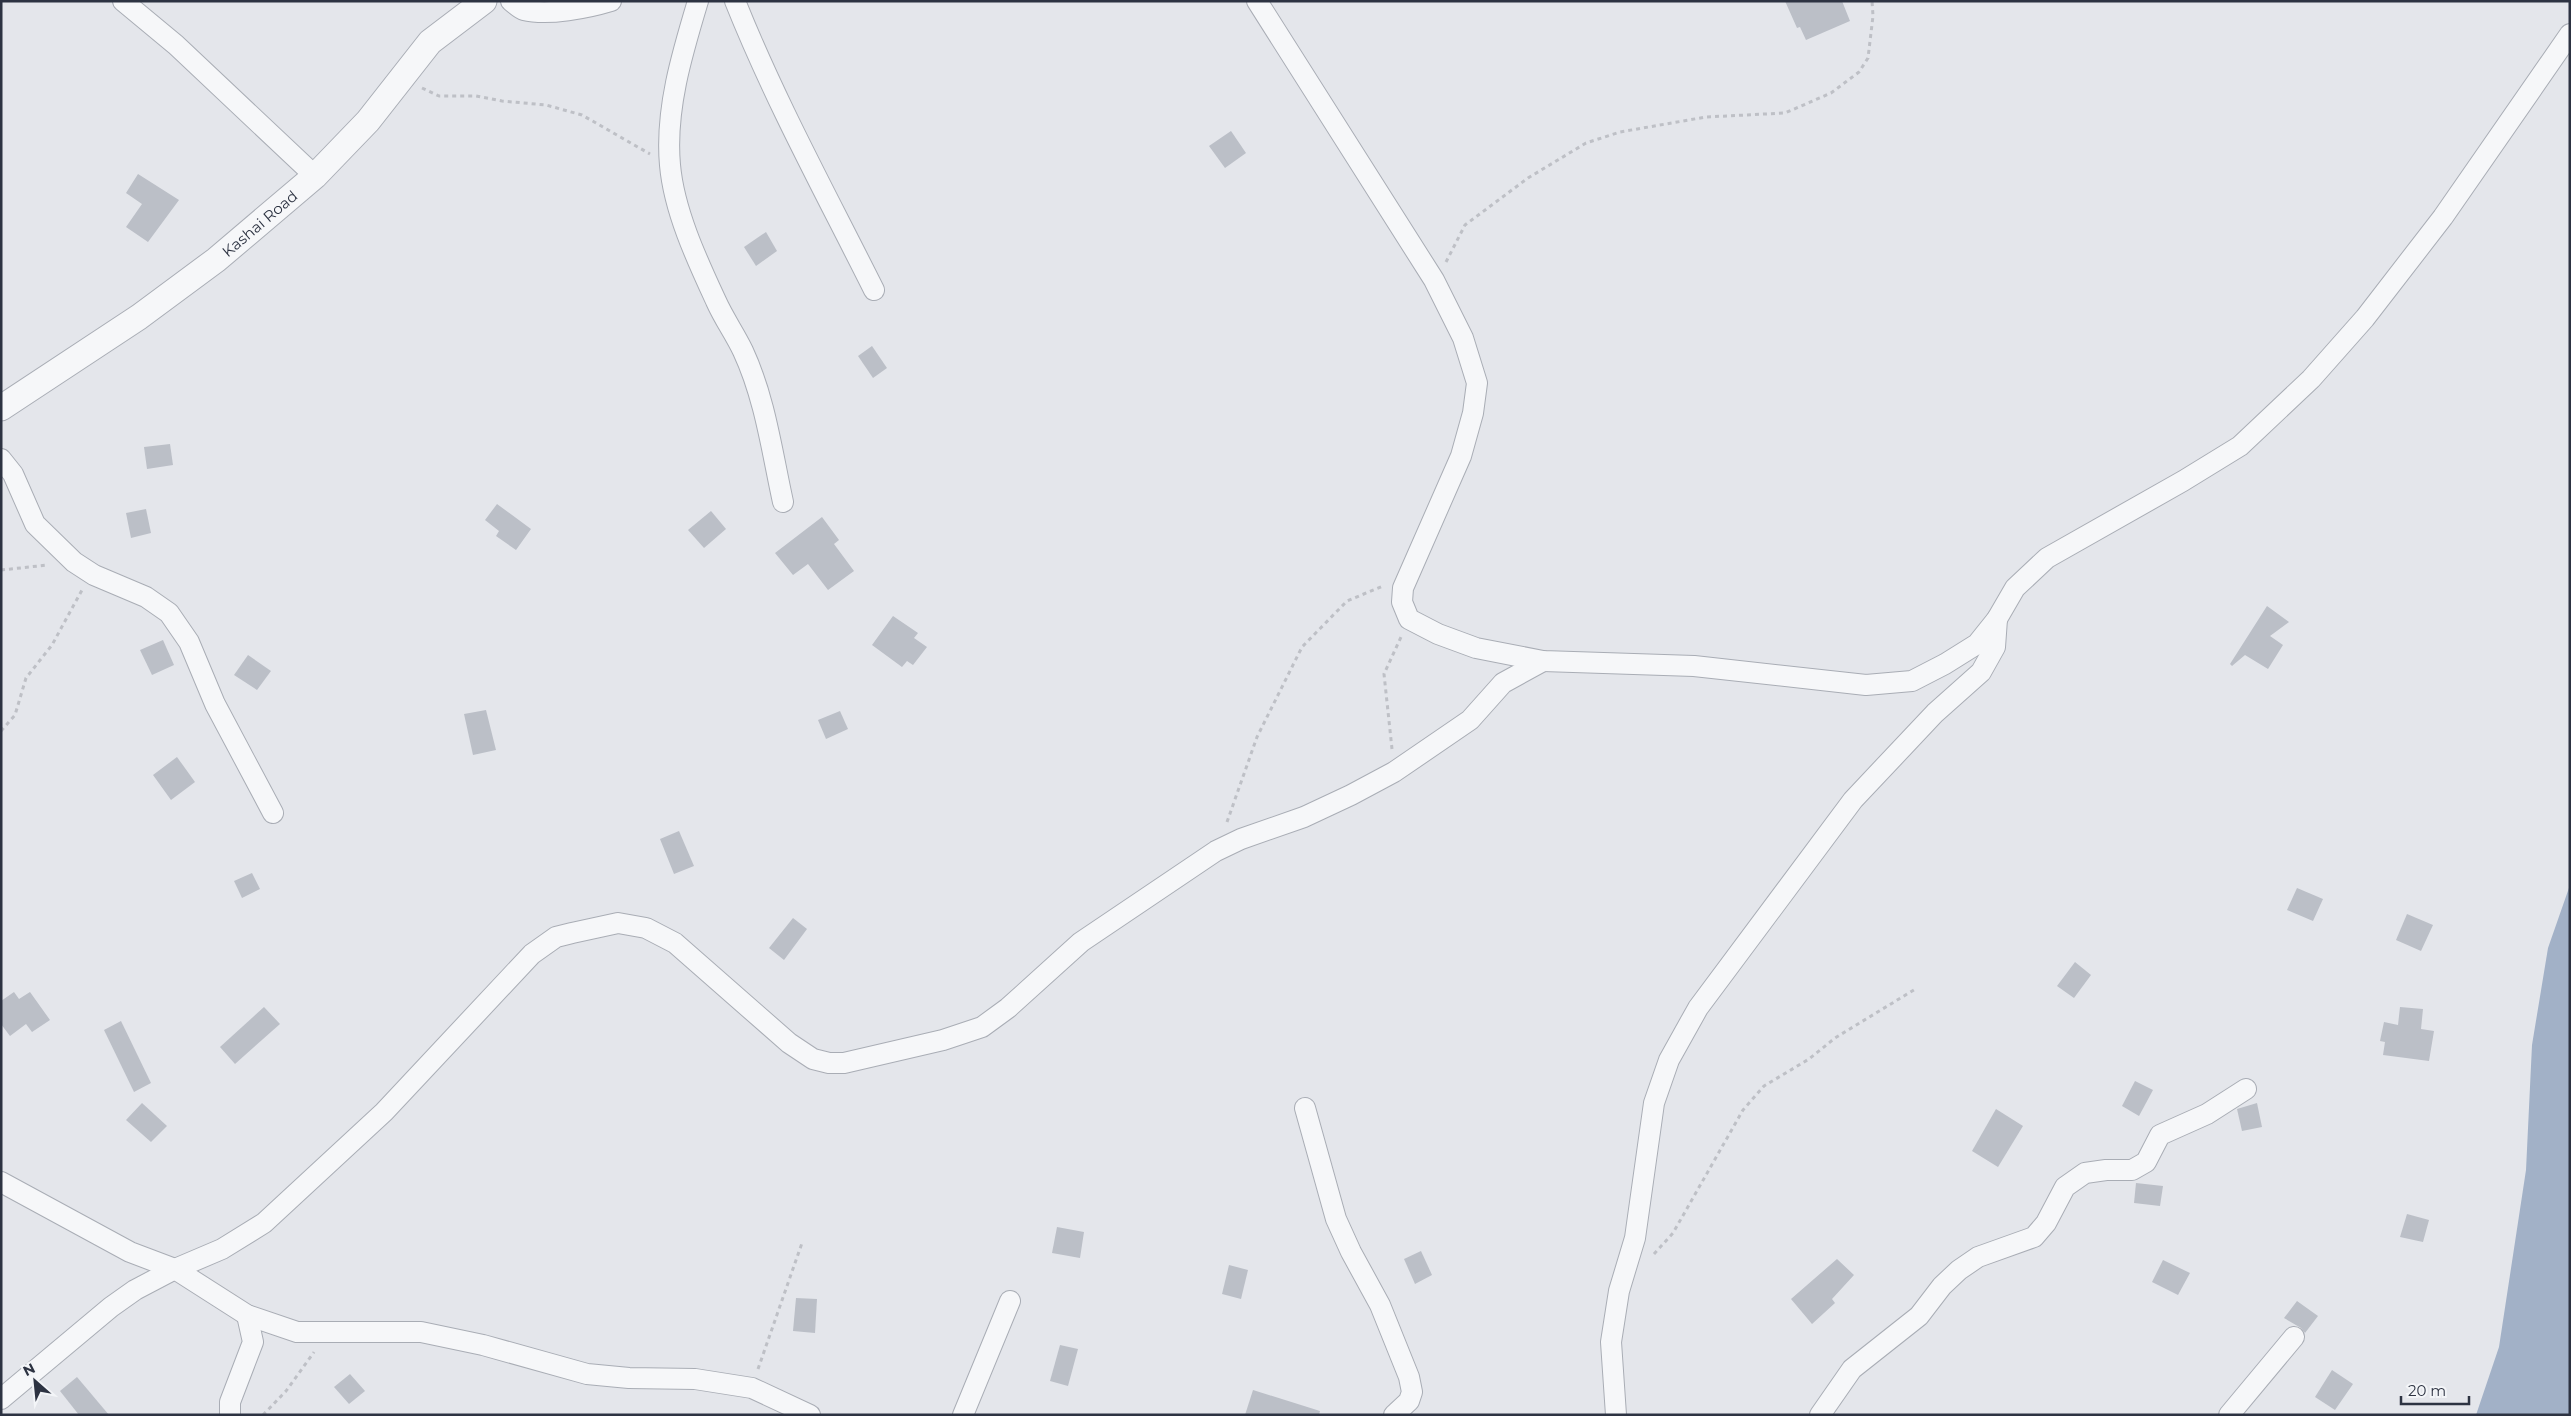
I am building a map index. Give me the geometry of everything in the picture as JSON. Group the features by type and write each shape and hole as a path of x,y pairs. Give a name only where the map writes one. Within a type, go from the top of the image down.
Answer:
{"street":[{"path":"123,1 176,45 315,176"},
{"name":"Kashai Road","path":"1,408 139,317 216,260 315,176 368,121 430,42 484,1"},
{"path":"511,1 524,10 547,11 588,8 611,1"},
{"path":"698,1 679,62 670,123 670,165 676,198 692,243 716,303 744,352 757,388 783,502"},
{"path":"735,1 758,60 794,136 874,290"},
{"path":"1257,1 1435,282 1463,338 1477,383 1473,413 1461,456 1403,588 1402,602 1409,619 1438,634 1476,648 1543,661 1694,666 1866,684 1912,681 1945,664 1976,644 1997,619 2015,588 2047,558 2183,481 2240,446 2311,378 2365,318 2443,217 2570,34"},
{"path":"1,459 13,474 35,524 74,562 94,575 146,597 168,613 189,642 215,704 273,813"},
{"path":"1616,1415 1611,1368 1612,1334 1619,1291 1635,1238 1654,1103 1670,1060 1698,1008 1853,800 1935,713 1981,672 1995,648 1997,619"},
{"path":"1,1399 111,1307 175,1269 222,1249 264,1223 384,1112 532,954 556,937 618,923 646,928 675,943 789,1043 813,1059 829,1063 844,1063 943,1040 982,1027 1008,1008 1081,942 1216,851 1241,839 1304,817 1394,772 1470,720 1503,683 1543,661"},
{"path":"1820,1415 1852,1369 1919,1316 1942,1286 1959,1270 1978,1257 2034,1237 2046,1223 2065,1187 2085,1173 2106,1170 2132,1170 2146,1162 2160,1135 2207,1114 2246,1089"},
{"path":"1305,1108 1336,1218 1351,1252 1380,1305 1409,1378 1412,1392 1409,1401 1394,1415"},
{"path":"1,1182 130,1252 175,1269 247,1315 297,1332 420,1332 483,1345 587,1374 629,1378 695,1379 752,1388 810,1415"},
{"path":"963,1415 1010,1301"},
{"path":"230,1415 230,1402 253,1342 247,1315"},
{"path":"2229,1415 2294,1337"}],"path":[{"path":"1435,282 1465,225 1528,178 1586,144 1620,132 1706,118 1785,113 1831,93 1859,72 1868,58 1873,16 1872,1"},
{"path":"402,79 439,96 476,96 546,106 582,115 670,165"},
{"path":"1,570 74,562"},
{"path":"1,731 15,715 26,678 52,645 78,595 94,575"},
{"path":"1216,851 1257,737 1302,647 1347,601 1409,575"},
{"path":"1394,772 1384,674 1409,619"},
{"path":"1653,1255 1674,1233 1743,1110 1764,1086 1809,1059 1835,1038 1917,988"},
{"path":"752,1388 802,1243"},
{"path":"263,1415 303,1369 326,1332"}],"water":[{"path":"2570,885 2570,1415 2476,1415 2499,1347 2526,1170 2532,1045 2548,948"}],"building":[{"path":"1785,1 1842,1 1850,21 1806,40 1800,27 1797,28"},
{"path":"1231,131 1246,153 1225,168 1209,146"},
{"path":"138,174 179,200 148,242 126,227 142,204 126,193"},
{"path":"766,232 777,251 756,266 744,247"},
{"path":"872,346 887,368 873,378 858,356"},
{"path":"170,444 173,465 147,469 144,447"},
{"path":"497,504 531,529 516,550 496,536 499,531 485,520"},
{"path":"146,509 151,533 131,538 126,513"},
{"path":"711,511 726,529 704,548 688,530"},
{"path":"822,517 839,540 834,544 854,571 828,590 808,564 793,575 775,553"},
{"path":"2267,606 2289,622 2270,636 2283,645 2268,669 2245,655 2232,666 2230,664"},
{"path":"893,616 918,633 914,638 927,647 913,665 907,661 902,667 872,645"},
{"path":"163,640 174,665 152,675 140,650"},
{"path":"248,655 271,671 257,690 234,675"},
{"path":"486,710 496,750 473,755 464,714"},
{"path":"840,711 848,729 826,739 818,720"},
{"path":"177,757 195,782 171,800 153,775"},
{"path":"679,831 694,866 674,874 660,839"},
{"path":"252,873 260,889 242,898 234,881"},
{"path":"2297,888 2323,899 2313,921 2287,910"},
{"path":"2407,914 2433,925 2421,951 2396,940"},
{"path":"793,918 807,929 784,960 769,948"},
{"path":"2075,962 2091,975 2074,998 2057,986"},
{"path":"14,992 19,999 30,992 50,1020 32,1032 26,1024 10,1036 1,1024 1,1001"},
{"path":"264,1007 280,1024 235,1064 220,1047"},
{"path":"2400,1007 2423,1009 2421,1029 2434,1031 2429,1061 2383,1055 2385,1042 2380,1041 2384,1022 2398,1025"},
{"path":"121,1021 151,1083 134,1092 104,1030"},
{"path":"2135,1081 2153,1090 2139,1116 2122,1106"},
{"path":"142,1103 167,1126 151,1142 126,1120"},
{"path":"2257,1103 2262,1127 2242,1131 2237,1109"},
{"path":"1996,1109 2023,1126 1998,1167 1972,1151"},
{"path":"2136,1183 2163,1186 2160,1206 2134,1203"},
{"path":"2407,1214 2429,1220 2423,1242 2400,1237"},
{"path":"1057,1227 1084,1232 1080,1258 1052,1253"},
{"path":"1421,1251 1432,1275 1415,1284 1404,1259"},
{"path":"1837,1259 1854,1275 1832,1299 1835,1303 1812,1324 1791,1299"},
{"path":"2163,1260 2190,1273 2178,1295 2152,1282"},
{"path":"1229,1265 1248,1270 1241,1299 1222,1294"},
{"path":"796,1298 817,1299 815,1333 793,1331"},
{"path":"2297,1301 2318,1316 2305,1333 2301,1328 2284,1318"},
{"path":"1060,1345 1078,1349 1068,1386 1050,1381"},
{"path":"2332,1370 2353,1384 2335,1410 2315,1397"},
{"path":"350,1374 365,1391 349,1404 334,1387"},
{"path":"77,1377 109,1415 79,1415 60,1391"},
{"path":"1253,1390 1320,1411 1319,1415 1245,1415"}]}
